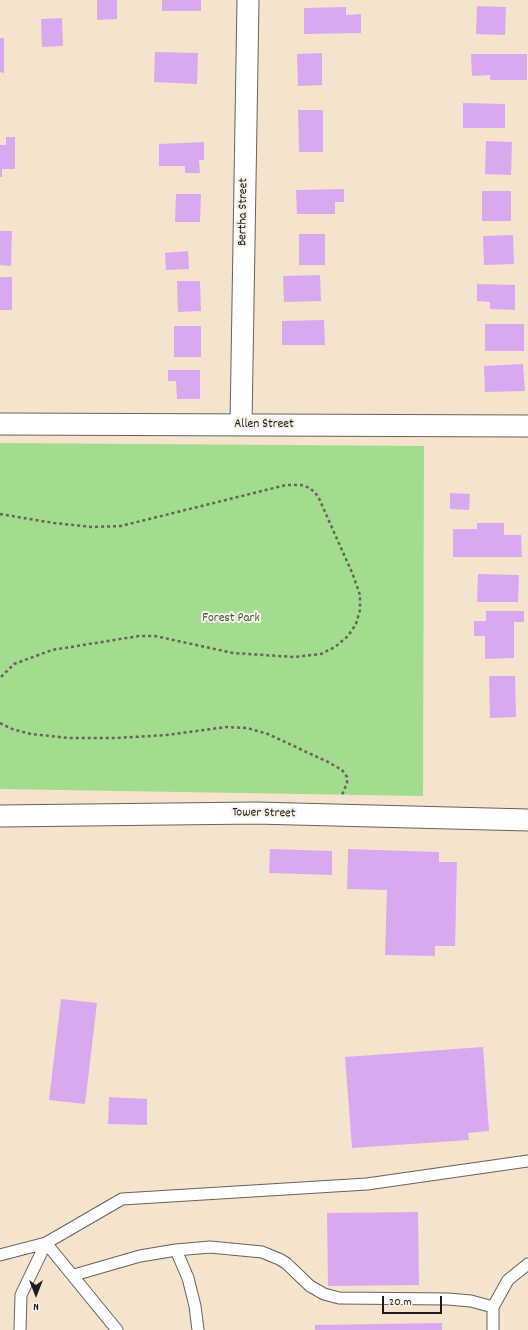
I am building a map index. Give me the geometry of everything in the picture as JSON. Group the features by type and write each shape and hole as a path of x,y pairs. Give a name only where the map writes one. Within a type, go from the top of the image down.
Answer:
{"street":[{"name":"Bertha Street","path":"241,424 248,0"},
{"name":"Allen Street","path":"0,424 528,426"},
{"name":"Tower Street","path":"0,816 256,813 528,820"}],"lane":[{"path":"0,1255 46,1243 122,1199 367,1184 528,1161"},
{"path":"46,1243 74,1275 117,1330"},
{"path":"20,1330 21,1295 46,1243"},
{"path":"74,1275 140,1256 176,1250 210,1247 262,1252 279,1258 310,1286 324,1294 339,1298 448,1299 493,1307"},
{"path":"176,1250 188,1278 195,1306 198,1330"},
{"path":"493,1330 493,1307 508,1280 528,1264"}],"path":[{"path":"0,514 54,523 92,527 121,526 286,485 301,485 310,488 318,496 360,595 360,610 356,624 348,636 321,654 294,657 233,653 155,636 139,636 52,650 14,664 0,678"},
{"path":"0,723 12,729 31,734 69,738 116,738 167,735 226,727 247,728 268,734 342,770 347,777 347,783 341,797"}],"green space":[{"name":"Forest Park","path":"0,443 424,446 423,796 0,789"}],"building":[{"path":"97,0 117,0 117,19 97,20"},
{"path":"162,0 201,0 201,11 162,11"},
{"path":"477,6 506,7 505,35 476,34"},
{"path":"346,7 346,15 361,14 361,33 304,34 304,8"},
{"path":"62,18 63,46 42,47 41,19"},
{"path":"0,38 4,38 4,73 0,72"},
{"path":"155,52 198,53 197,84 154,82"},
{"path":"322,53 322,85 298,86 297,54"},
{"path":"471,54 527,54 527,80 490,80 490,75 472,76"},
{"path":"463,103 505,104 505,128 463,128"},
{"path":"298,110 323,110 323,152 299,152"},
{"path":"6,137 15,137 15,169 2,169 2,177 0,177 0,145 6,145"},
{"path":"486,141 512,142 511,175 485,174"},
{"path":"204,142 204,160 199,160 200,173 185,173 185,166 159,166 159,144"},
{"path":"344,189 344,202 335,202 335,214 297,214 296,190"},
{"path":"482,191 511,191 511,221 482,221"},
{"path":"176,194 201,194 200,222 175,222"},
{"path":"0,231 12,231 11,266 0,265"},
{"path":"299,234 325,234 325,265 299,265"},
{"path":"513,235 514,264 484,265 483,236"},
{"path":"188,251 189,269 166,270 165,253"},
{"path":"320,275 321,301 284,302 283,276"},
{"path":"0,277 12,277 12,310 0,310"},
{"path":"177,281 200,281 201,311 178,312"},
{"path":"477,284 515,285 515,310 490,309 490,302 477,301"},
{"path":"324,320 325,345 282,345 282,321"},
{"path":"485,324 524,324 524,351 485,351"},
{"path":"174,326 201,326 201,357 174,357"},
{"path":"523,364 525,391 485,392 484,366"},
{"path":"168,370 200,370 200,399 177,399 176,381 168,381"},
{"path":"450,493 470,494 469,510 450,509"},
{"path":"477,523 504,523 504,535 521,535 522,557 453,557 453,529 477,529"},
{"path":"478,574 519,575 518,602 477,602"},
{"path":"486,611 524,611 524,622 514,622 514,658 485,659 485,636 474,636 474,621 486,621"},
{"path":"489,676 515,676 516,717 490,718"},
{"path":"270,849 332,851 332,875 269,873"},
{"path":"348,849 439,852 439,862 457,862 455,946 435,946 435,956 385,955 387,890 347,889"},
{"path":"61,999 97,1003 85,1104 49,1100"},
{"path":"483,1047 489,1131 468,1133 469,1140 352,1148 345,1057"},
{"path":"109,1097 147,1099 147,1125 108,1124"},
{"path":"418,1212 419,1285 328,1286 327,1213"},
{"path":"442,1323 442,1330 315,1330 315,1325"}]}
